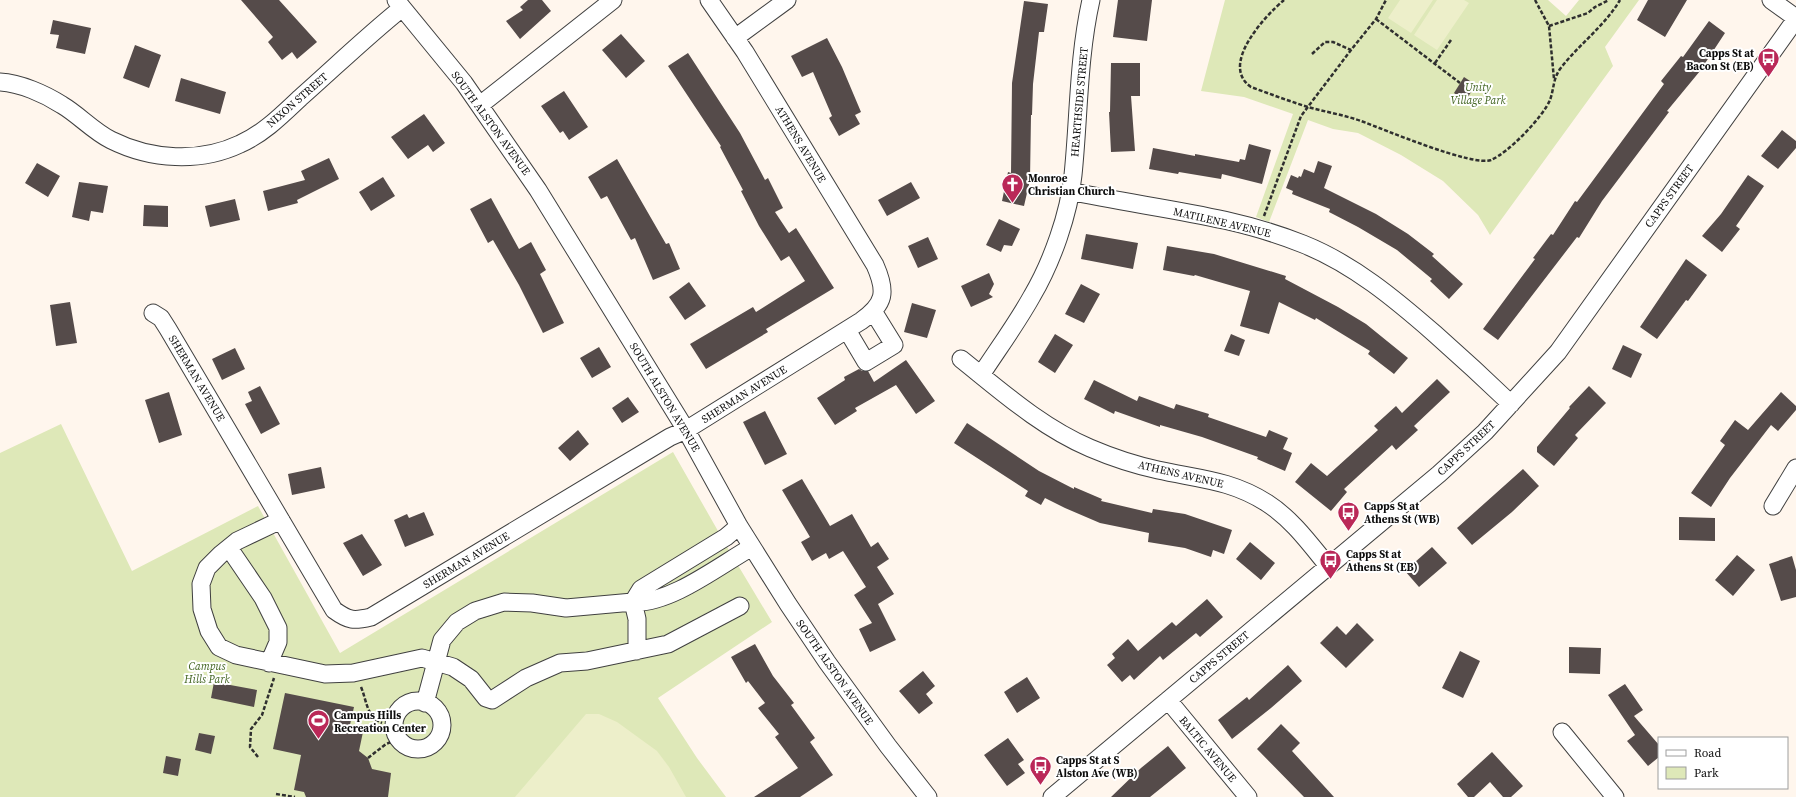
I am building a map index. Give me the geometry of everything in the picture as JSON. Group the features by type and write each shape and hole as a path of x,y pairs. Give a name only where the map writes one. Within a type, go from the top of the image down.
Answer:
{"street":[{"path":"480,105 613,0"},
{"name":"ATHENS AVENUE","path":"709,0 735,38 875,265 882,280 883,292"},
{"path":"735,38 787,0"},
{"name":"HEARTHSIDE STREET","path":"981,375 1033,295 1051,255 1063,220 1073,176 1079,84 1091,0"},
{"path":"1771,0 1796,19"},
{"name":"SOUTH ALSTON AVENUE","path":"399,4 480,105 542,196 686,430 752,547 827,662 888,746 928,797"},
{"name":"NIXON STREET","path":"0,82 8,82 50,98 96,130 123,145 161,155 176,157 202,156 241,144 273,122 399,4"},
{"name":"CAPPS STREET","path":"1052,797 1439,474 1485,432 1558,352 1796,19"},
{"name":"MATILENE AVENUE","path":"1070,191 1219,219 1260,229 1304,244 1321,252 1349,267 1383,289 1444,342 1511,404"},
{"name":"SHERMAN AVENUE","path":"153,313 161,318 168,329 334,610 346,619 358,620 371,617 670,437 686,430 847,330 873,312 878,306 883,292"},
{"path":"847,330 866,362 894,345 873,312"},
{"name":"ATHENS AVENUE","path":"960,359 1017,405 1054,429 1089,448 1158,470 1198,477 1226,484 1262,500 1279,512 1299,530 1328,566"},
{"path":"1773,506 1796,468"},
{"path":"281,520 254,532 229,548 207,568 201,584 202,610 209,631 219,647 236,655 325,674 353,673 422,658 453,667 472,679 486,698 492,700 526,678 560,663 587,661 668,644 740,606"},
{"path":"637,651 637,619 633,602 641,589 726,537 740,526"},
{"path":"425,703 442,640 457,622 475,611 504,602 532,603 566,608 633,602 643,603 654,600 689,585 752,547"},
{"path":"229,548 263,598 278,628 278,642 273,664"},
{"name":"BALTIC AVENUE","path":"1168,700 1248,797"},
{"path":"417,702 425,703 433,707 441,719 441,730 437,740 432,745 418,749 407,747 398,739 394,729 395,719 398,712 407,704 417,702"},
{"path":"1562,732 1615,797"}],"path":[{"path":"1284,0 1271,10 1255,30 1242,56 1240,65 1241,75 1244,82 1251,87 1308,107 1360,121 1457,155 1483,161 1491,160 1522,137 1540,117 1550,100 1554,79 1549,26 1535,0"},
{"path":"1260,229 1279,172 1301,116 1318,96 1351,50 1376,20 1386,0"},
{"path":"1549,26 1588,13 1595,7 1609,0"},
{"path":"1554,79 1560,69 1612,12 1620,0"},
{"path":"1376,20 1460,83"},
{"path":"1435,63 1451,40"},
{"path":"1312,54 1325,42 1333,42 1351,50"},
{"path":"258,757 250,747 251,729 262,715 273,664"},
{"path":"368,758 386,744 398,739"},
{"path":"276,794 295,797"}],"green space":[{"name":"Unity Village Park","path":"1225,0 1548,0 1566,16 1579,0 1639,0 1605,47 1613,66 1490,235 1478,215 1443,181 1401,155 1358,133 1333,129 1308,120 1269,222 1256,217 1293,114 1244,97 1201,91"},
{"path":"1400,0 1433,0 1411,33 1388,18"},
{"path":"1437,0 1464,0 1469,3 1437,50 1414,35"},
{"name":"Campus Hills Park","path":"61,424 132,571 258,506 340,653 673,452 772,622 658,698 697,758 726,797 0,797 0,453"},
{"path":"586,714 599,714 617,722 657,751 669,767 686,797 515,797"}],"building":[{"path":"241,0 279,0 317,42 297,59 292,52 282,60 268,42 273,37"},
{"path":"528,0 542,0 551,11 520,39 506,21 523,10 520,7"},
{"path":"1118,0 1152,0 1147,41 1113,37"},
{"path":"1648,0 1687,0 1665,37 1637,20"},
{"path":"1024,1 1048,4 1044,32 1039,32 1031,115 1030,180 1024,206 1002,201 1008,172 1011,173 1012,83"},
{"path":"53,20 91,28 85,54 56,48 59,35 50,34"},
{"path":"1709,21 1725,33 1700,71 1667,111 1669,112 1602,201 1579,238 1577,237 1498,340 1483,329 1535,259 1533,258 1551,234 1553,235 1575,201 1577,202 1664,84 1661,81 1681,56 1683,57"},
{"path":"621,34 645,61 626,78 602,50"},
{"path":"827,38 842,67 861,112 855,115 860,124 839,136 829,118 832,116 813,72 802,77 791,56"},
{"path":"135,45 161,55 149,88 123,78"},
{"path":"688,53 740,133 765,180 768,178 783,208 775,212 789,233 796,228 834,288 766,329 768,332 706,369 690,344 753,307 756,312 805,281 789,256 781,261 759,226 741,191 743,190 720,147 721,146 668,66"},
{"path":"1111,63 1140,63 1140,96 1131,96 1135,151 1111,152 1109,112"},
{"path":"1464,77 1476,85 1465,101 1454,93"},
{"path":"181,78 226,92 220,114 175,101"},
{"path":"564,91 588,127 569,140 563,131 560,133 541,106"},
{"path":"424,114 445,143 433,152 428,145 408,159 391,137"},
{"path":"1782,130 1796,141 1796,148 1778,169 1761,156"},
{"path":"1249,144 1271,150 1262,184 1222,174 1221,179 1149,169 1153,148 1239,162 1240,159 1245,160"},
{"path":"329,158 339,179 297,200 298,203 268,211 263,191 305,180 301,171"},
{"path":"617,159 666,244 669,243 680,269 653,280 635,238 631,240 607,196 601,199 588,177"},
{"path":"1318,161 1332,166 1324,188 1376,214 1408,234 1434,254 1432,256 1463,284 1449,299 1430,281 1432,279 1397,250 1329,212 1330,209 1292,194 1293,191 1286,188 1291,175 1298,178 1299,176 1301,177 1304,169 1314,173"},
{"path":"37,163 60,176 48,197 25,183"},
{"path":"1748,175 1764,186 1736,226 1740,229 1722,252 1702,236 1721,214"},
{"path":"383,177 395,196 371,211 359,192"},
{"path":"79,182 108,186 103,213 91,211 89,221 72,217"},
{"path":"911,182 920,198 887,216 878,200"},
{"path":"491,198 519,249 531,242 546,270 540,274 564,323 543,333 519,285 493,240 488,243 470,209"},
{"path":"235,199 240,220 210,227 205,206"},
{"path":"144,205 168,206 168,227 143,226"},
{"path":"999,219 1020,229 1012,246 1004,245 1001,252 986,245"},
{"path":"1086,234 1138,243 1133,269 1081,259"},
{"path":"928,237 938,259 918,268 908,246"},
{"path":"1167,246 1214,254 1286,276 1285,279 1338,307 1366,324 1408,358 1394,374 1368,354 1370,351 1316,318 1315,320 1279,302 1269,334 1240,326 1250,291 1195,275 1163,270"},
{"path":"1686,259 1707,275 1657,339 1640,327"},
{"path":"989,273 994,284 989,294 993,297 971,307 961,286"},
{"path":"689,282 706,306 685,320 669,297"},
{"path":"1081,284 1100,294 1084,323 1065,314"},
{"path":"70,302 77,343 56,346 50,305"},
{"path":"912,303 936,310 927,338 904,332"},
{"path":"1055,334 1073,345 1055,373 1038,362"},
{"path":"1231,334 1245,340 1239,356 1224,351"},
{"path":"1623,345 1642,354 1631,378 1612,369"},
{"path":"599,347 611,367 592,378 580,358"},
{"path":"235,348 245,369 222,380 212,359"},
{"path":"906,360 935,401 916,414 896,385 855,408 857,411 835,425 817,398 845,380 844,377 859,369 862,371 868,371 874,382"},
{"path":"1437,379 1450,392 1414,426 1418,430 1396,450 1392,445 1344,489 1347,492 1331,511 1295,482 1311,463 1327,476 1378,430 1374,426 1396,406 1402,413"},
{"path":"1094,380 1137,401 1139,396 1174,409 1176,404 1209,414 1208,417 1266,437 1269,430 1288,438 1283,449 1292,453 1285,471 1257,459 1258,457 1202,437 1160,425 1160,427 1115,411 1114,414 1084,399"},
{"path":"260,386 280,424 261,434 245,404 252,401 248,392"},
{"path":"1589,386 1606,403 1575,435 1578,438 1554,466 1537,452 1537,447 1570,408 1569,407"},
{"path":"169,392 182,435 159,443 145,400"},
{"path":"1781,392 1796,406 1796,410 1778,431 1771,425 1730,478 1711,507 1691,493 1725,445 1720,441 1735,420 1748,430"},
{"path":"628,397 639,412 622,423 612,408"},
{"path":"765,411 787,454 765,465 743,422"},
{"path":"967,423 1039,471 1074,489 1074,487 1102,499 1101,501 1152,513 1153,509 1185,514 1232,530 1224,554 1213,550 1211,557 1185,548 1148,542 1149,533 1100,523 1045,498 1041,505 1025,496 1028,491 954,443"},
{"path":"578,430 589,444 570,461 558,448"},
{"path":"321,467 325,488 292,495 288,474"},
{"path":"1523,469 1539,486 1512,512 1472,545 1457,528"},
{"path":"802,479 830,526 852,514 871,547 878,542 889,559 877,567 894,594 878,604 896,640 870,652 859,629 872,623 854,595 866,587 843,551 829,559 826,553 812,561 801,542 810,537 782,490"},
{"path":"424,512 434,535 405,547 394,520 407,514 409,518"},
{"path":"1679,517 1715,518 1715,541 1679,540"},
{"path":"362,534 382,565 363,576 343,543"},
{"path":"1250,542 1275,563 1261,580 1236,559"},
{"path":"1432,547 1447,563 1419,587 1405,571"},
{"path":"1737,555 1755,570 1733,596 1715,580"},
{"path":"1792,556 1796,570 1796,597 1781,601 1769,564"},
{"path":"1207,599 1223,617 1200,637 1196,633 1163,660 1160,656 1134,680 1130,675 1122,682 1107,665 1115,658 1112,654 1128,639 1138,651 1172,622 1176,626"},
{"path":"1357,623 1374,640 1346,668 1320,643 1337,626 1346,635"},
{"path":"755,644 773,676 794,703 791,705 815,738 810,742 833,775 800,797 754,797 798,768 775,737 779,734 758,708 765,703 748,681 746,683 731,657"},
{"path":"1569,647 1601,648 1600,674 1569,673"},
{"path":"1460,651 1480,661 1463,698 1442,688"},
{"path":"1288,665 1302,681 1232,739 1218,720 1247,697 1249,700"},
{"path":"923,671 935,686 926,694 933,703 919,714 899,691"},
{"path":"1027,677 1040,698 1017,713 1004,692"},
{"path":"214,682 257,690 254,707 211,698"},
{"path":"1625,684 1643,710 1634,716 1658,744 1658,758 1648,766 1627,741 1635,735 1608,695"},
{"name":"Campus Hills Recreation Center","path":"285,693 354,707 349,729 363,732 359,751 368,758 372,769 391,773 388,797 306,797 304,792 294,790 301,755 273,749"},
{"path":"1281,724 1300,743 1292,751 1334,797 1304,797 1257,749"},
{"path":"199,733 215,736 211,754 195,750"},
{"path":"1008,738 1024,760 1018,764 1025,773 1007,786 984,755"},
{"path":"1168,746 1186,768 1150,797 1111,797 1141,768"},
{"path":"1492,752 1523,786 1511,797 1503,797 1490,782 1474,797 1468,797 1457,784"},
{"path":"166,756 181,759 178,776 163,773"}],"place":[{"name":"Capps St at Bacon St (EB)","path":"1769,78"},
{"name":"Monroe Christian Church","path":"1013,204"},
{"name":"Capps St at Athens St (WB)","path":"1349,532"},
{"name":"Capps St at Athens St (EB)","path":"1331,580"},
{"name":"Campus Hills Recreation Center","path":"318,740"},
{"name":"Capps St at S Alston Ave (WB)","path":"1040,786"}]}
